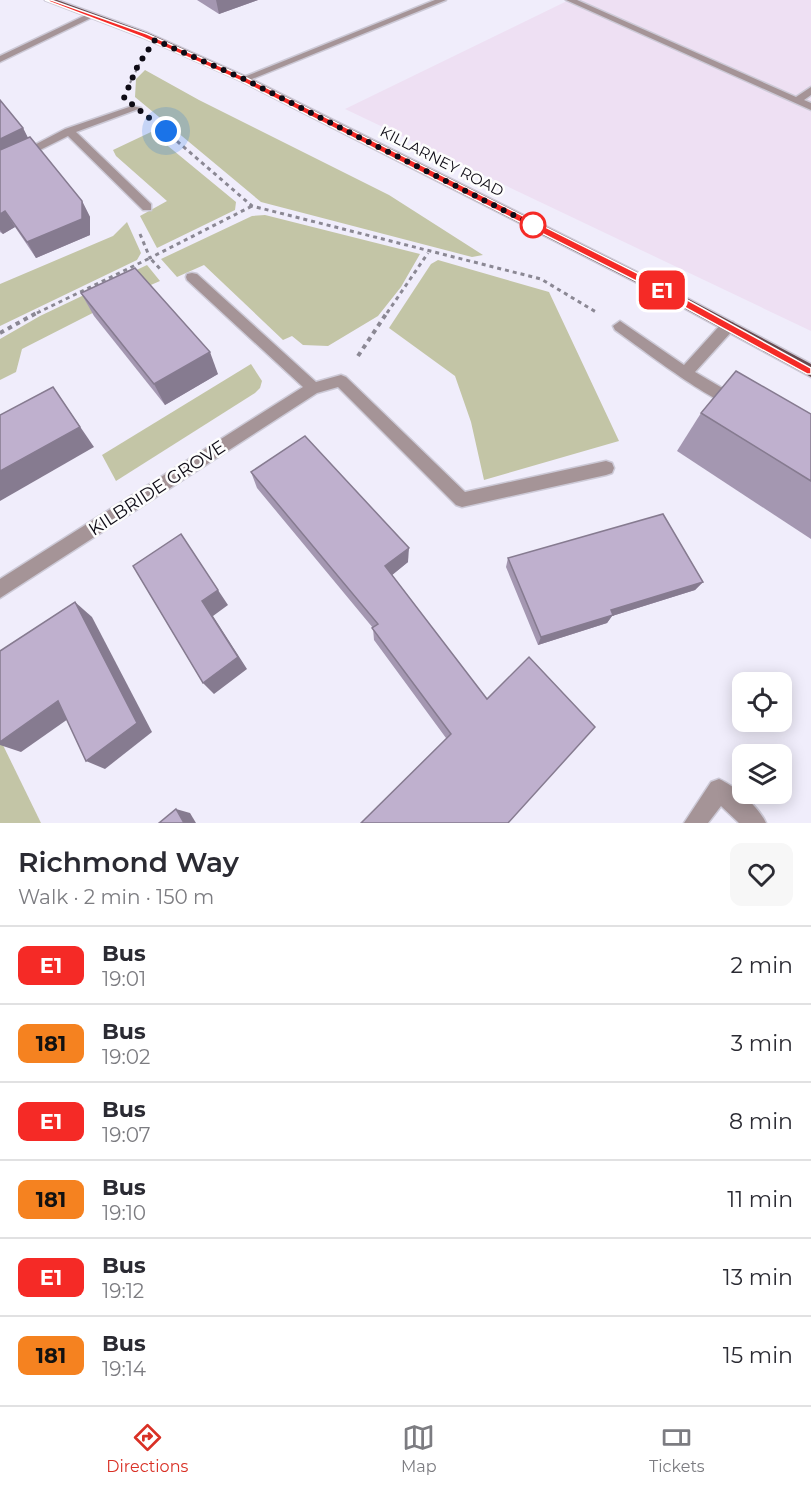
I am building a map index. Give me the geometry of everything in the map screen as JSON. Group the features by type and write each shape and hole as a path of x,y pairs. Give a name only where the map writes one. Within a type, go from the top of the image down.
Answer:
{"main road":[{"name":"KILLARNEY ROAD","path":"49,0 155,40 244,79 648,283 811,371"}],"street":[{"path":"244,79 442,0"},
{"path":"570,0 811,107"},
{"path":"0,59 92,16"},
{"path":"796,101 811,90"},
{"path":"0,167 69,132 136,108"},
{"path":"69,132 147,207"},
{"path":"192,277 313,388"},
{"path":"620,326 685,373 753,413"},
{"path":"685,373 728,326"},
{"path":"341,381 462,500 606,468"},
{"name":"KILBRIDE GROVE","path":"0,589 313,388 341,381"},
{"path":"695,823 719,790 755,823"}],"path":[{"path":"155,40 138,65 124,98 166,131 252,206 428,253 541,279 620,326"},
{"path":"0,333 252,206"},
{"path":"147,207 134,218 150,258 170,280 192,277"},
{"path":"341,381 428,253"}],"shaded area":[{"path":"569,0 811,0 811,331 345,109"}],"green space":[{"path":"145,70 199,100 389,195 483,255 472,257 261,202 135,97 136,79"},
{"path":"151,132 236,202 235,210 157,248 140,216 167,201 116,156 113,150"},
{"path":"265,215 420,254 401,287 378,316 328,346 303,345 292,336 283,340 204,265 177,277 161,259 252,216"},
{"path":"127,222 141,253 137,260 0,326 0,284 113,236"},
{"path":"438,260 549,292 619,441 484,480 471,422 455,376 389,328 431,264"},
{"path":"147,265 160,281 22,349 16,372 0,380 0,339 40,316"},
{"path":"251,364 262,381 255,393 116,481 102,455"},
{"path":"0,739 41,823 0,823"}],"building":[{"path":"0,100 23,128 0,139"},
{"path":"30,137 82,201 82,219 27,242 5,211 0,214 0,150"},
{"path":"135,268 210,352 154,384 81,293"},
{"path":"736,371 811,414 811,481 701,413"},
{"path":"53,387 80,427 0,471 0,415"},
{"path":"305,436 409,548 385,566 487,699 529,657 595,727 508,823 361,823 451,734 372,628 378,624 251,472"},
{"path":"663,514 703,582 611,610 613,615 541,637 508,558"},
{"path":"181,534 218,590 202,601 238,657 203,683 133,566"},
{"path":"75,602 137,723 86,761 58,701 0,742 0,651"},
{"path":"176,809 184,823 159,823"}],"bus line":[{"name":"E1","path":"49,0 145,35 244,79 648,283 811,371"}],"route":[{"path":"166,131 124,98 138,65 155,40 244,79 533,225"}]}
